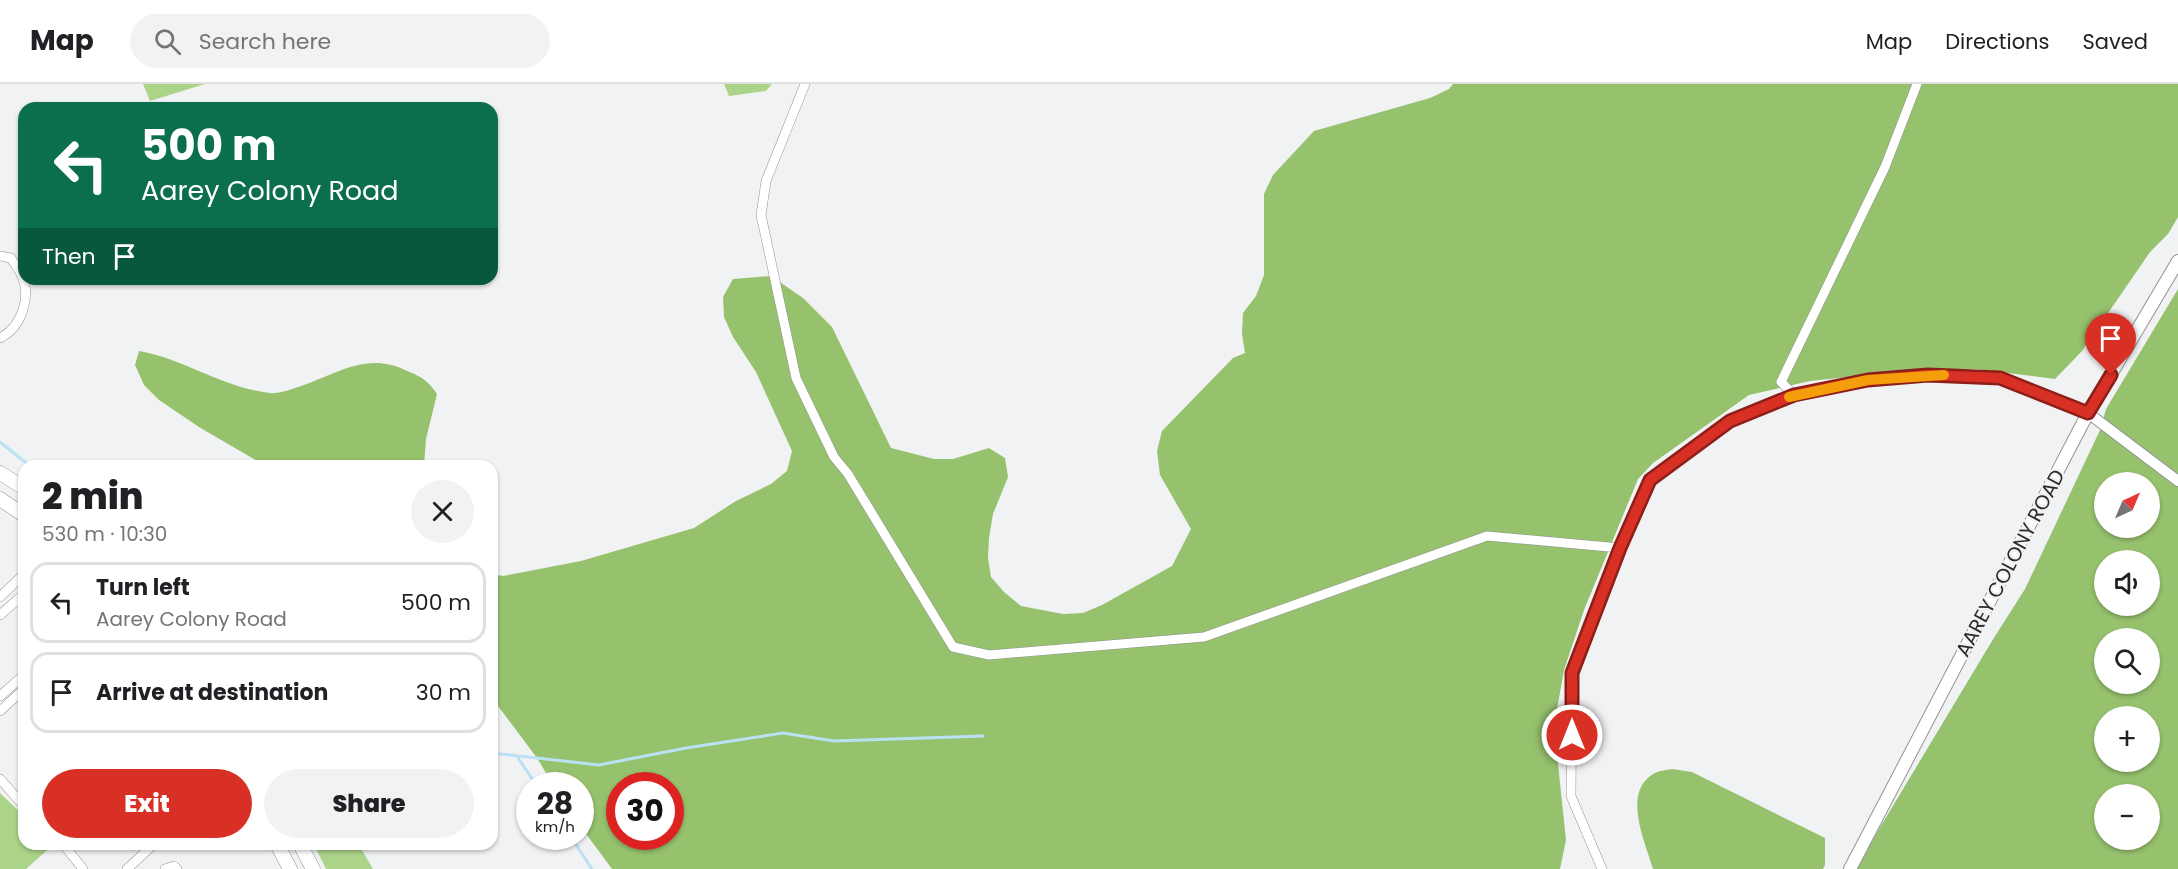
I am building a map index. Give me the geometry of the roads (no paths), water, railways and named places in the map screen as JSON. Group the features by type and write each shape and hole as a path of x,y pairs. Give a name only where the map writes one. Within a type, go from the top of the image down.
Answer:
{"main road":[{"name":"AAREY COLONY ROAD","path":"1850,869 2088,413 2178,261"},
{"path":"0,473 18,484"},
{"path":"0,499 18,511"},
{"path":"280,850 290,869"},
{"path":"303,850 313,869"}],"street":[{"path":"805,84 766,181 761,215 796,378 834,457 848,474 953,647 989,655 1204,637 1487,536 1620,548"},
{"path":"1794,395 1781,382 1885,167 1917,84"},
{"path":"0,256 10,258 18,270"},
{"path":"0,337 8,334 22,317 25,295 23,285"},
{"path":"0,337 6,325"},
{"path":"1602,869 1571,796 1572,673 1620,548 1650,480 1730,421 1794,395 1878,379 1928,375 2000,378 2088,413 2178,481"},
{"path":"0,597 18,580"},
{"path":"0,615 18,599"},
{"path":"0,696 18,680"},
{"path":"0,711 18,694"},
{"path":"0,779 18,799"},
{"path":"68,850 82,869"},
{"path":"127,869 148,850"},
{"path":"165,869 174,866 177,869"}],"waterway":[{"path":"0,442 22,460"},
{"path":"498,754 599,765 686,748 783,733 834,741 983,736"},
{"path":"518,758 528,772"},
{"path":"580,850 592,869"}]}
